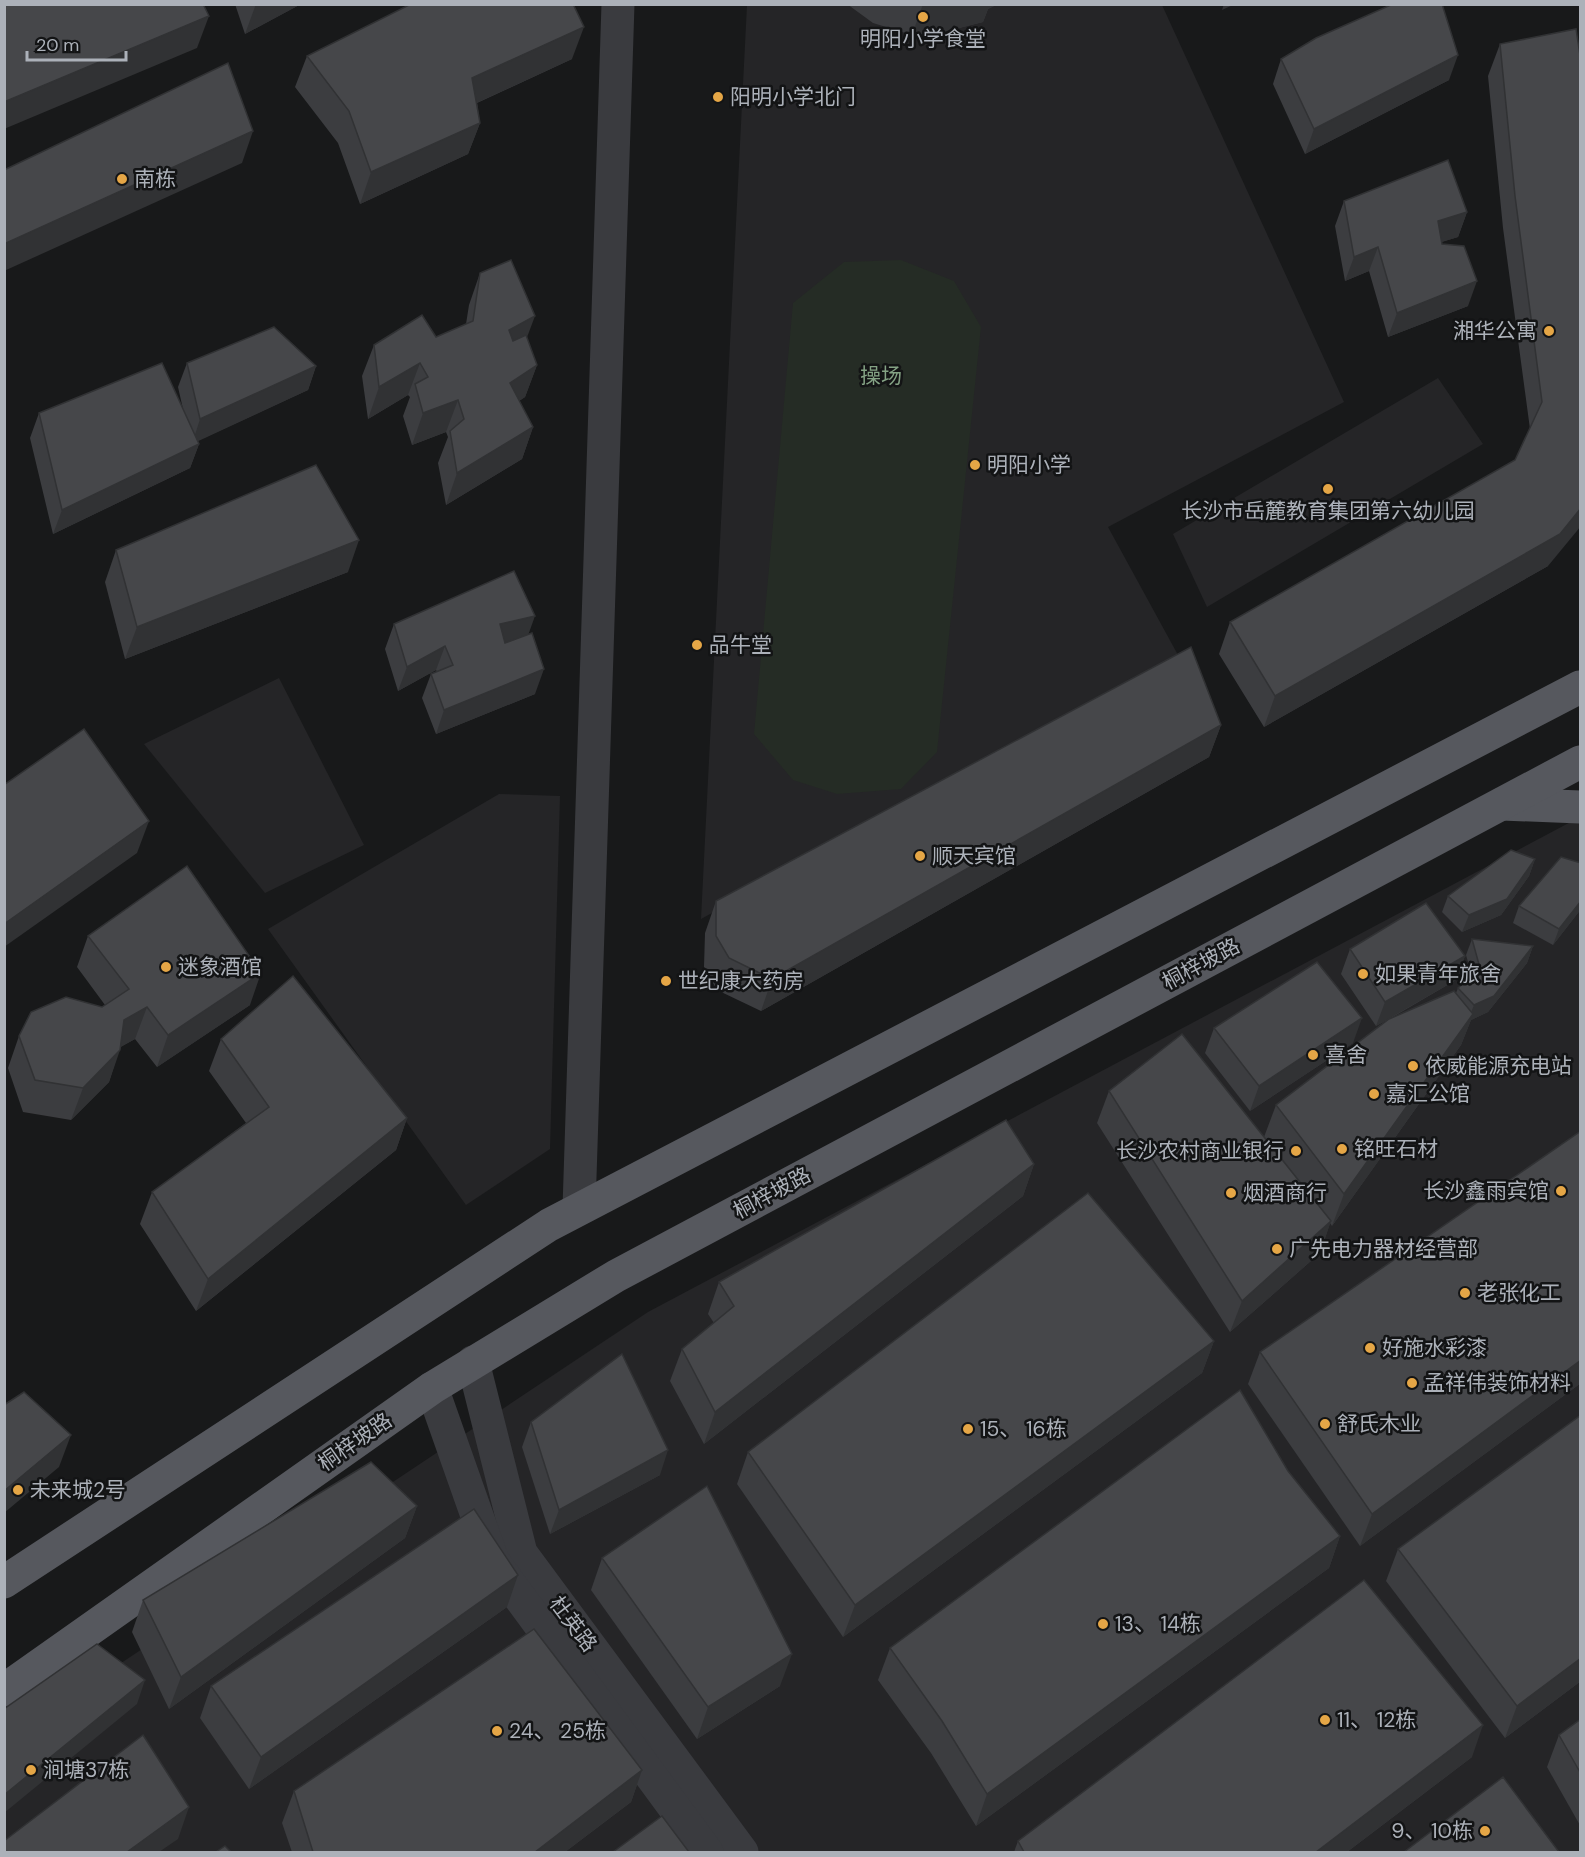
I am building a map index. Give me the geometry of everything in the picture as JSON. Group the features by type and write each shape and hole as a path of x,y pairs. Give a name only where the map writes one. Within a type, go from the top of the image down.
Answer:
{"main road":[{"path":"4,1582 549,1225 1581,687"},
{"name":"桐梓坡路","path":"4,1690 432,1388 616,1276 1581,762"},
{"path":"1500,804 1581,807"}],"street":[{"path":"579,1208 618,4"},
{"name":"杜英路","path":"473,1362 521,1553 742,1852"},
{"name":"杜英路","path":"432,1388 493,1561 707,1852"}],"shaded area":[{"name":"明阳小学","path":"747,5 1162,5 1344,402 1108,527 1178,655 701,919"},
{"name":"长沙市岳麓教育集团第六幼儿园","path":"1438,378 1483,444 1207,607 1173,534"},
{"path":"279,678 364,845 265,893 144,744"},
{"path":"499,794 560,796 550,1149 466,1205 268,929"},
{"path":"1580,817 1580,1852 5,1852 4,1741 648,1312"}],"green space":[{"name":"操场","path":"901,260 954,281 981,327 937,752 901,789 837,794 793,780 754,734 793,303 844,262"}],"building":[{"path":"4,4 203,4 209,16 4,102"},
{"path":"411,4 573,4 584,27 472,78 480,123 371,172 349,111 307,56"},
{"path":"1393,4 1442,4 1458,55 1314,129 1281,59 1316,38"},
{"name":"湘华公寓","path":"1576,29 1581,62 1581,508 1560,534 1275,696 1230,622 1515,460 1542,402 1515,196 1500,44"},
{"name":"南栋","path":"228,63 253,131 4,244 4,170"},
{"path":"1448,160 1467,212 1438,221 1442,244 1464,246 1477,281 1397,313 1378,247 1354,257 1344,201"},
{"path":"511,260 535,316 509,330 513,341 526,335 537,365 510,383 533,427 457,473 450,431 464,419 458,400 423,413 415,384 428,377 420,363 379,387 374,345 422,315 436,337 473,321 480,273"},
{"path":"274,327 316,366 200,419 187,363"},
{"path":"162,363 199,444 62,510 39,413"},
{"path":"316,465 359,540 137,627 116,550"},
{"path":"514,571 535,616 500,624 505,643 532,633 544,669 444,710 431,674 453,665 445,646 407,667 394,624"},
{"path":"1191,647 1221,725 772,979 729,958 716,936 716,901"},
{"path":"84,729 149,821 4,924 4,785"},
{"path":"1511,850 1535,859 1507,899 1469,915 1448,896"},
{"path":"1561,857 1581,863 1581,901 1559,929 1519,906"},
{"path":"187,866 261,973 168,1035 147,1007 124,1020 120,1050 83,1088 35,1080 19,1036 31,1012 66,997 102,1007 129,989 88,936"},
{"path":"1426,903 1465,956 1385,1002 1350,949"},
{"path":"1472,939 1533,946 1494,996 1474,1005 1458,988 1480,968"},
{"path":"1317,962 1362,1018 1259,1086 1214,1028"},
{"path":"293,976 407,1118 208,1279 152,1192 269,1107 221,1039"},
{"name":"嘉汇公馆","path":"1454,991 1473,1014 1344,1194 1276,1105 1389,1019"},
{"path":"1182,1034 1331,1221 1242,1301 1109,1091"},
{"path":"1006,1120 1034,1164 715,1412 682,1349 734,1306 719,1282"},
{"path":"1581,1131 1581,1360 1372,1514 1260,1352"},
{"name":"15、 16栋","path":"1088,1193 1214,1341 855,1605 748,1452"},
{"path":"622,1354 668,1450 559,1510 531,1422"},
{"name":"13、 14栋","path":"1240,1390 1288,1471 1340,1536 987,1794 942,1721 890,1648"},
{"path":"24,1392 71,1435 4,1491 4,1405"},
{"path":"1581,1415 1581,1658 1517,1706 1398,1549"},
{"path":"371,1462 417,1506 181,1677 143,1600"},
{"path":"707,1486 792,1654 708,1707 602,1558"},
{"path":"474,1509 518,1575 261,1757 211,1686"},
{"name":"11、 12栋","path":"1364,1580 1483,1725 1316,1852 1024,1852 1018,1841"},
{"name":"24、 25栋","path":"534,1629 642,1770 535,1852 313,1852 294,1791"},
{"name":"涧塘37栋","path":"97,1644 145,1680 4,1795 4,1709"},
{"path":"1581,1719 1581,1774 1559,1735"},
{"path":"143,1735 189,1807 127,1852 4,1852 4,1841"},
{"path":"1503,1777 1559,1852 1404,1852"},
{"path":"662,1816 689,1852 613,1852"},
{"path":"225,1846 231,1852 216,1852"}],"place":[{"name":"明阳小学食堂","path":"923,17"},
{"name":"阳明小学北门","path":"718,97"},
{"name":"南栋","path":"122,179"},
{"name":"湘华公寓","path":"1549,331"},
{"name":"明阳小学","path":"975,465"},
{"name":"长沙市岳麓教育集团第六幼儿园","path":"1328,489"},
{"name":"品牛堂","path":"697,645"},
{"name":"顺天宾馆","path":"920,856"},
{"name":"迷象酒馆","path":"166,967"},
{"name":"如果青年旅舍","path":"1363,974"},
{"name":"世纪康大药房","path":"666,981"},
{"name":"喜舍","path":"1313,1055"},
{"name":"依威能源充电站","path":"1413,1066"},
{"name":"嘉汇公馆","path":"1374,1094"},
{"name":"铭旺石材","path":"1342,1149"},
{"name":"长沙农村商业银行","path":"1296,1151"},
{"name":"长沙鑫雨宾馆","path":"1561,1191"},
{"name":"烟酒商行","path":"1231,1193"},
{"name":"广先电力器材经营部","path":"1277,1249"},
{"name":"老张化工","path":"1465,1293"},
{"name":"好施水彩漆","path":"1370,1348"},
{"name":"孟祥伟装饰材料","path":"1412,1383"},
{"name":"舒氏木业","path":"1325,1424"},
{"name":"15、 16栋","path":"968,1429"},
{"name":"未来城2号","path":"18,1490"},
{"name":"13、 14栋","path":"1103,1624"},
{"name":"11、 12栋","path":"1325,1720"},
{"name":"24、 25栋","path":"497,1731"},
{"name":"涧塘37栋","path":"31,1770"},
{"name":"9、 10栋","path":"1485,1831"}]}
